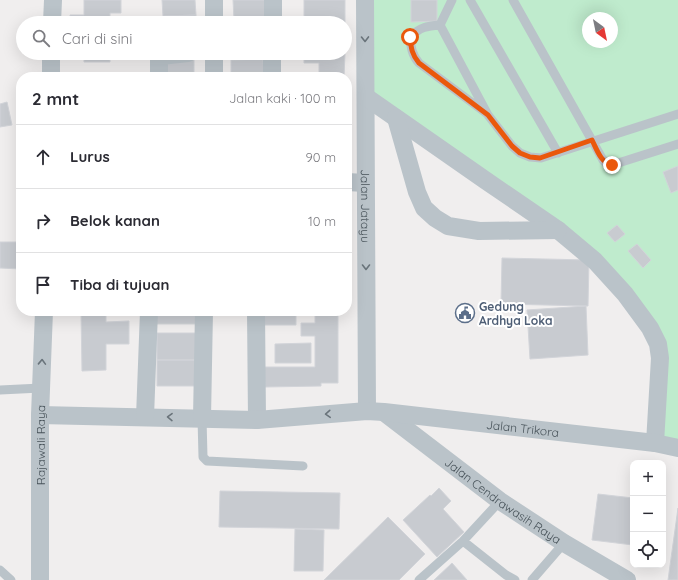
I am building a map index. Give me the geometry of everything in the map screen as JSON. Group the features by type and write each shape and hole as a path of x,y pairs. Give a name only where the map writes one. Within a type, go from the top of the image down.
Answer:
{"street":[{"path":"52,16 53,0"},
{"path":"214,0 214,16"},
{"path":"273,0 273,16"},
{"name":"Jalan Jatayu","path":"365,0 365,183 376,412"},
{"path":"51,60 51,72"},
{"path":"159,72 160,60"},
{"path":"214,60 214,72"},
{"path":"272,60 272,72"},
{"path":"366,97 558,230 595,261 625,294 650,328 658,344 660,358 654,443"},
{"path":"396,118 417,192 424,208 435,218 448,226 479,230 558,230"},
{"path":"352,182 365,183"},
{"name":"Rajawali Raya","path":"40,580 40,415 44,316"},
{"path":"145,417 149,316"},
{"path":"202,418 204,316"},
{"path":"256,316 257,420"},
{"name":"Jalan Trikora","path":"40,415 257,420 376,412 654,443 678,448"},
{"name":"Jalan Cendrawasih Raya","path":"376,412 500,501 627,580"}],"lane":[{"path":"440,25 452,0"},
{"path":"470,0 558,153"},
{"path":"513,0 603,160 607,164 612,165 678,144"},
{"path":"440,25 426,26 416,30 410,37 414,57 419,63 488,115"},
{"path":"440,25 488,115 512,146 520,153 530,157 540,158 558,153 592,140 677,116"},
{"path":"0,390 41,388"},
{"path":"202,418 204,457 207,461 303,466"},
{"path":"419,580 463,541 500,501"},
{"path":"463,541 506,575 515,580"},
{"path":"532,580 564,542"},
{"path":"0,570 11,580"}],"green space":[{"path":"365,0 678,0 678,448 655,443 658,344 595,261 366,97"}],"building":[{"path":"84,0 121,0 121,13 110,13 110,16 70,16 84,15"},
{"path":"162,0 195,0 196,15 163,16"},
{"path":"233,0 266,0 267,16 234,16"},
{"path":"304,0 345,0 345,16 304,16"},
{"path":"411,0 437,0 437,21 411,22"},
{"path":"196,15 196,16 163,16"},
{"path":"84,60 110,60 110,62 84,62"},
{"path":"161,60 194,60 194,72 162,72"},
{"path":"231,60 263,60 264,72 231,72"},
{"path":"304,60 345,60 344,72 319,72 319,63 304,63"},
{"path":"7,102 12,125 0,127 0,104"},
{"path":"678,166 678,190 671,193 663,172"},
{"path":"617,225 625,234 615,242 607,233"},
{"path":"0,242 16,242 16,269 0,268"},
{"path":"637,244 651,260 643,268 628,251"},
{"path":"502,258 589,260 588,306 501,304"},
{"path":"586,306 588,355 530,359 527,310"},
{"path":"81,316 106,316 106,322 129,321 129,344 106,344 106,370 82,371"},
{"path":"156,316 198,316 198,324 156,324"},
{"path":"264,316 296,316 296,325 264,325"},
{"path":"315,316 338,316 338,383 321,383 321,386 265,387 264,367 315,367 315,336 301,336 301,323 315,323"},
{"path":"157,333 199,333 199,360 157,360"},
{"path":"311,343 311,363 275,363 275,344"},
{"path":"157,360 199,360 200,386 157,386"},
{"path":"439,488 451,501 443,509 464,532 437,557 403,520"},
{"path":"220,491 340,493 339,529 219,527"},
{"path":"598,494 630,498 630,545 592,540"},
{"path":"678,508 678,580 668,580"},
{"path":"388,517 425,554 399,580 324,580"},
{"path":"295,529 324,530 323,571 294,571"},
{"path":"452,563 467,580 434,580"}],"place":[{"name":"Gedung Ardhya Loka","path":"465,313"}],"route":[{"path":"410,37 414,57 419,63 488,115 512,146 520,153 530,157 540,158 592,140 603,160 607,164 612,165"}]}
